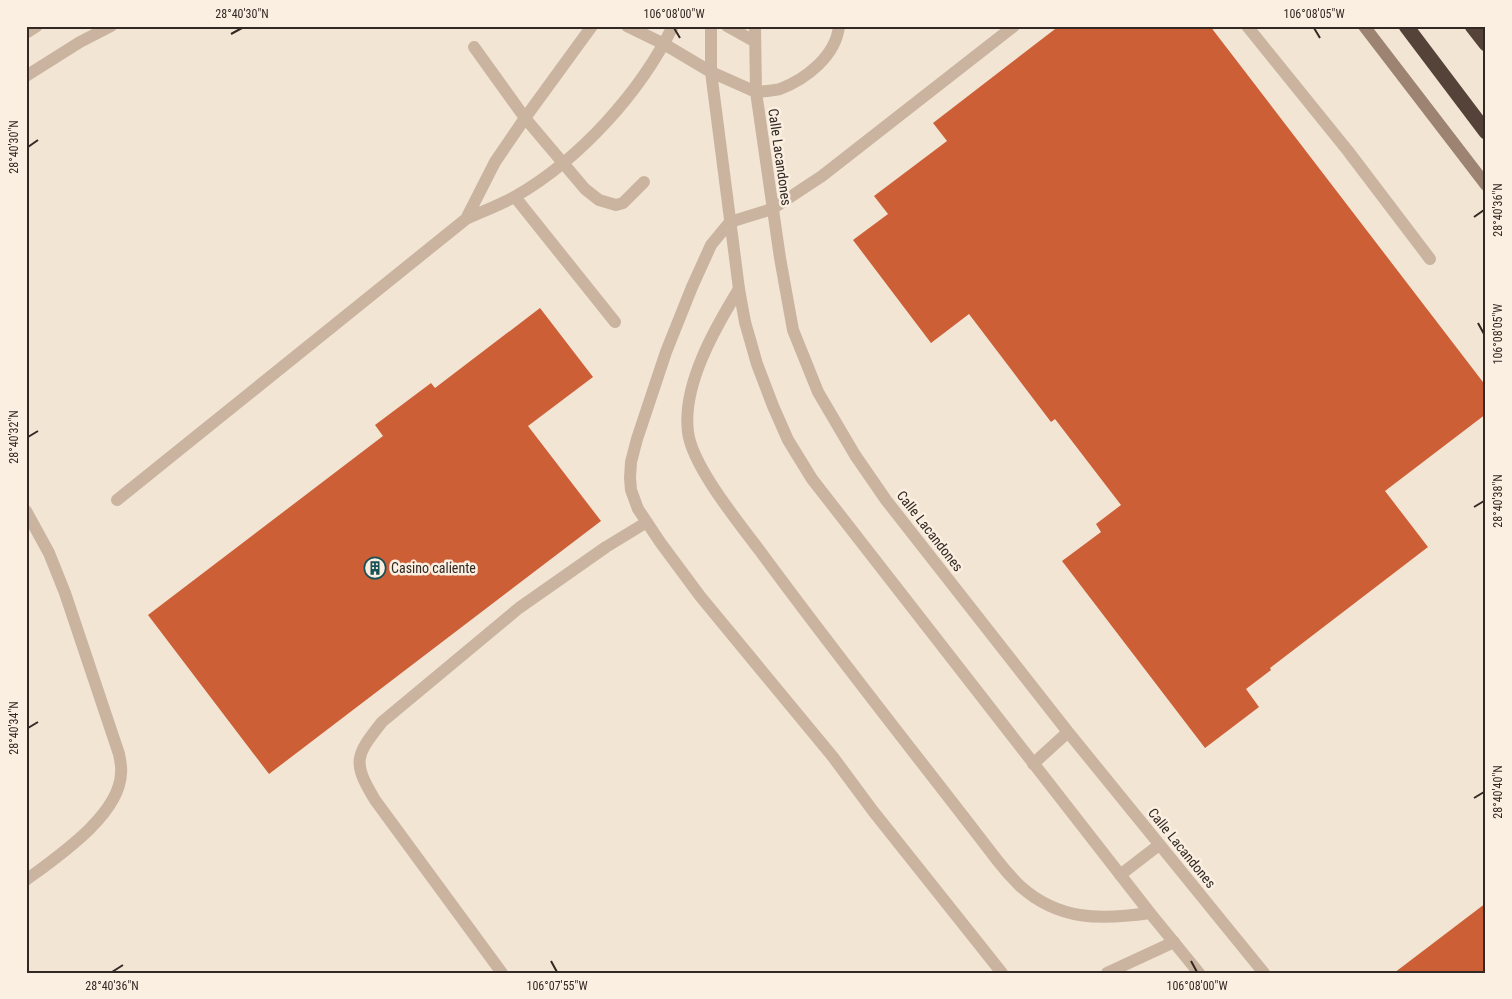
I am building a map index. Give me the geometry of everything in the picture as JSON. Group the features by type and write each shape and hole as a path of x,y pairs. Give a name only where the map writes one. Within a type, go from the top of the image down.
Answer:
{"highway":[{"path":"1406,26 1486,132"},
{"path":"1472,26 1486,44"}],"main road":[{"path":"1364,26 1486,185"}],"street":[{"path":"26,33 37,26"},
{"path":"26,76 80,42 111,26"},
{"path":"466,218 495,162 592,26"},
{"path":"627,26 664,44 711,72 756,92 778,90 796,82 812,71 831,50 839,33 839,26"},
{"path":"117,500 466,218 515,197 563,163 616,113 647,72 673,26"},
{"path":"711,26 711,72 739,289 757,364 772,406 788,440 812,479 1198,973"},
{"path":"728,26 754,41"},
{"name":"Calle Lacandones","path":"755,26 756,92 772,209 793,330 818,392 836,426 886,500 1068,732 1264,973"},
{"path":"1002,973 833,758 700,596 660,542 638,509 631,490 631,462 666,352 692,287 712,245 730,222 772,209 822,176 1014,26"},
{"path":"1247,26 1348,151 1430,259"},
{"path":"474,47 525,118 585,189 599,200 616,205 623,203 644,182"},
{"path":"515,197 615,322"},
{"path":"739,289 719,320 704,352 691,393 687,416 688,434 694,453 722,499 826,641 997,860 1020,886 1038,900 1057,910 1078,916 1116,918 1150,913"},
{"path":"26,511 49,553 65,592 119,754 122,773 119,787 113,800 100,818 68,848 26,880"},
{"path":"502,973 375,800 363,780 359,767 360,755 366,742 382,722 519,608 606,547 647,522"},
{"path":"1033,764 1068,732"},
{"path":"1120,875 1159,845"},
{"path":"1108,973 1174,942"}],"building":[{"path":"1059,26 1210,26 1486,386 1486,414 1385,491 1428,547 1270,668 1271,670 1246,689 1259,707 1205,748 1062,561 1101,532 1096,524 1121,505 1055,419 1051,422 969,314 931,343 853,240 888,214 874,196 947,141 933,123"},
{"name":"Casino caliente","path":"540,308 593,377 528,426 601,521 269,774 148,615 383,436 375,425 431,383 435,388"},
{"path":"1486,903 1486,973 1394,973"}],"place":[{"name":"Casino caliente","path":"375,568"}]}
